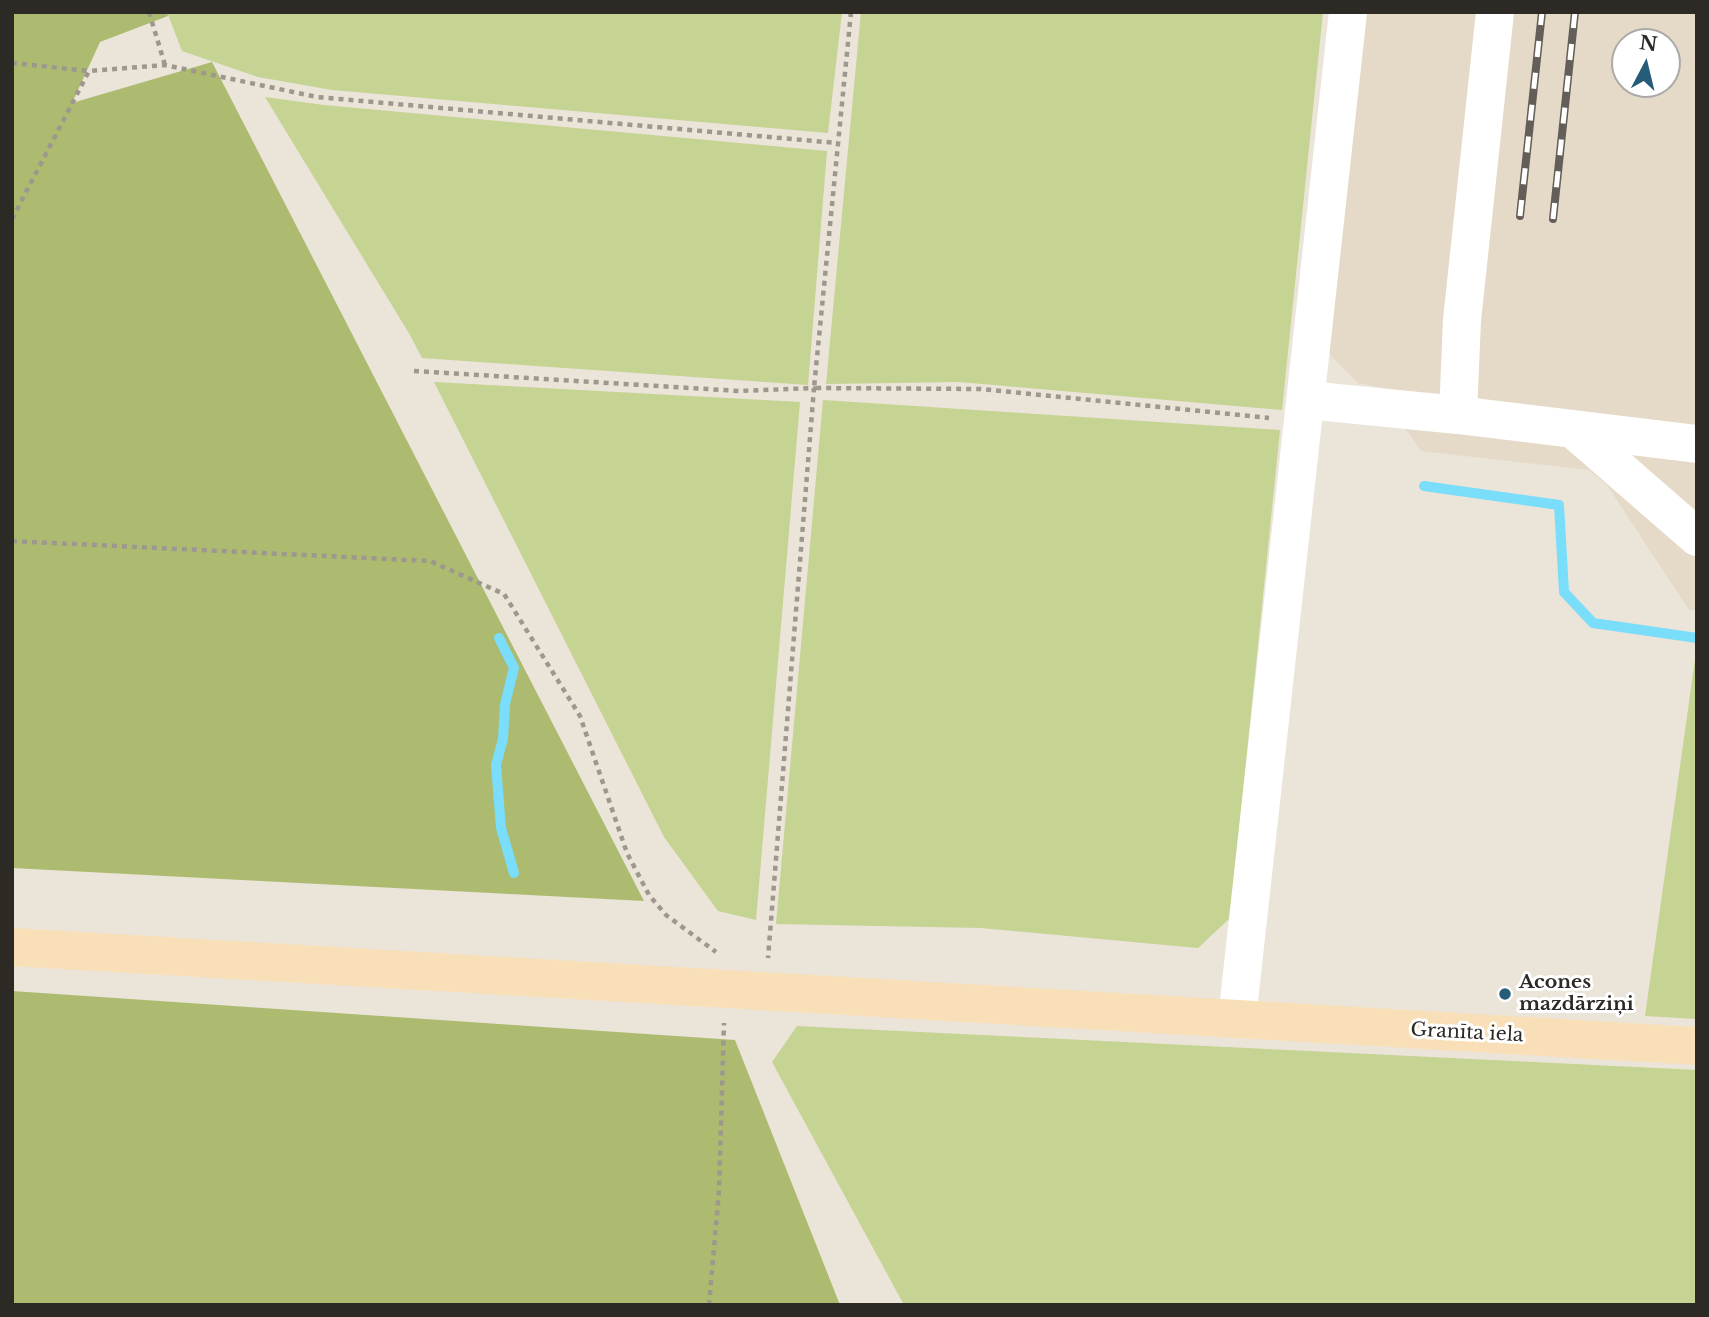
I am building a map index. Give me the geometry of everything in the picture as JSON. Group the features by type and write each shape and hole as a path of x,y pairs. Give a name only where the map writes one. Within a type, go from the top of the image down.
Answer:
{"main road":[{"name":"Granīta iela","path":"12,947 1697,1046"}],"street":[{"path":"1237,1019 1348,12"},
{"path":"1458,415 1462,320 1495,12"},
{"path":"1305,411 1458,415 1697,444"},
{"path":"1573,429 1697,537"}],"path":[{"path":"149,12 164,65"},
{"path":"766,990 814,388 851,12"},
{"path":"12,63 89,71 164,65 317,97 837,143"},
{"path":"12,219 89,71"},
{"path":"414,372 739,391 814,388 981,389 1305,411"},
{"path":"12,541 430,561 504,594 580,716 627,853 649,895 666,915 726,960 719,1191 709,1305"}],"shaded area":[{"path":"1366,12 1697,12 1697,610 1689,610 1607,485 1589,470 1421,451 1405,428 1404,392 1358,383 1327,352"}],"green space":[{"path":"12,12 167,12 168,16 100,42 72,103 212,62 644,901 12,868"},
{"path":"167,12 842,12 828,133 332,90 258,77 182,51"},
{"path":"861,12 1323,12 1282,410 959,382 826,384"},
{"path":"265,97 324,105 827,151 808,385 422,358"},
{"path":"434,382 800,402 756,920 718,911 664,837"},
{"path":"823,400 1280,430 1230,918 1198,948 981,928 776,924"},
{"path":"1697,645 1697,1019 1645,1016"},
{"path":"12,991 735,1040 840,1305 12,1305"},
{"path":"797,1026 1697,1070 1697,1305 904,1305 772,1062"}],"waterway":[{"path":"1424,486 1559,505 1564,592 1593,623 1697,638"},
{"path":"499,638 514,668 505,704 503,739 496,765 501,828 514,873"}],"railway":[{"path":"1520,216 1542,12"},
{"path":"1553,219 1575,12"}],"place":[{"name":"Acones mazdārziņi","path":"1505,994"}]}
